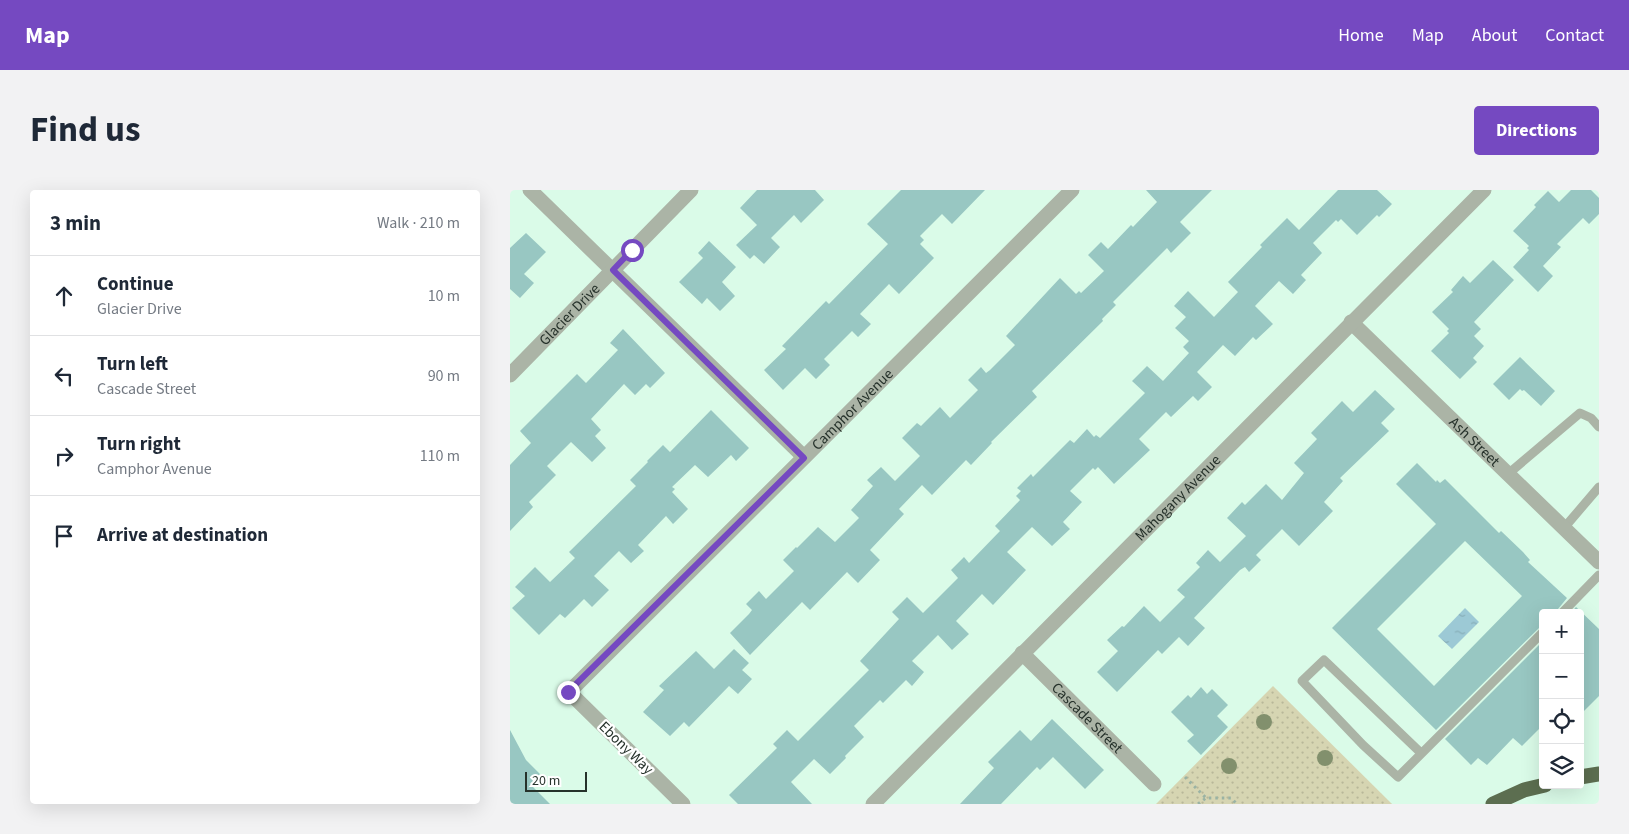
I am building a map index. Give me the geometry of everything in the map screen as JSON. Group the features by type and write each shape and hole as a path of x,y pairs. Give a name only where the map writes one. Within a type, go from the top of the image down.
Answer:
{"highway":[{"path":"1584,776 1599,774"},
{"path":"1494,804 1524,790 1539,786"}],"street":[{"path":"530,190 804,458"},
{"name":"Glacier Drive","path":"510,375 691,190"},
{"name":"Camphor Avenue","path":"568,692 1072,190"},
{"name":"Mahogany Avenue","path":"873,804 1022,652 1484,190"},
{"name":"Ash Street","path":"1351,322 1599,562"},
{"name":"Cascade Street","path":"1022,652 1154,784"},
{"name":"Ebony Way","path":"568,692 683,804"}],"lane":[{"path":"1508,474 1580,413 1591,418 1599,427"},
{"path":"1564,528 1599,487"},
{"path":"1566,609 1599,576"},
{"path":"1421,754 1324,660 1302,681 1363,745 1398,777 1421,754 1539,636"}],"path":[{"path":"1185,777 1206,798"},
{"path":"1198,804 1206,798 1231,798 1237,804"}],"green space":[{"path":"1273,686 1392,804 1156,804"}],"water":[{"path":"1465,608 1479,622 1452,649 1438,636"}],"building":[{"path":"757,190 815,190 824,200 801,223 794,215 771,238 780,247 764,264 754,255 750,259 736,245 757,225 740,208"},
{"path":"901,190 985,190 952,224 942,214 920,236 924,240 920,244 934,258 899,294 889,284 860,314 871,324 858,337 852,331 824,359 830,365 816,379 805,368 783,390 764,370 786,349 782,346 826,301 829,304 888,244 867,224"},
{"path":"1146,190 1212,190 1180,222 1191,233 1171,253 1167,248 1113,302 1116,305 1102,319 1103,321 1032,391 1037,397 991,442 971,465 966,460 932,495 922,485 899,509 904,514 870,550 880,560 858,583 847,572 810,610 802,602 750,655 730,633 752,610 746,604 759,591 766,599 794,571 783,560 818,527 835,542 859,518 851,510 873,486 867,480 881,467 895,481 920,456 902,438 917,423 921,426 940,407 950,418 978,390 968,380 981,367 986,373 1015,345 1006,336 1060,278 1076,294 1079,291 1081,293 1104,271 1088,255 1101,242 1108,249 1157,202"},
{"path":"1338,190 1377,190 1392,204 1379,217 1377,215 1357,235 1341,219 1338,222 1336,220 1313,243 1322,253 1301,275 1306,280 1293,294 1279,281 1255,306 1273,324 1256,340 1253,337 1235,356 1223,345 1197,372 1212,387 1198,401 1193,396 1171,417 1166,412 1139,439 1150,450 1114,484 1098,467 1095,470 1093,468 1070,491 1082,502 1063,522 1070,529 1052,546 1032,527 1007,552 1026,570 993,605 982,594 956,621 969,634 952,650 938,635 912,661 924,672 912,686 906,680 883,703 880,700 854,726 864,737 830,774 814,759 791,782 812,804 738,804 729,795 777,748 773,744 787,730 798,741 869,670 860,661 899,619 892,612 907,597 923,613 958,578 951,570 964,557 969,563 1000,531 995,526 1020,500 1016,496 1021,491 1017,488 1031,474 1033,477 1070,440 1074,443 1087,429 1094,437 1096,435 1100,438 1145,393 1132,381 1147,366 1163,381 1189,353 1183,347 1189,341 1175,328 1186,317 1174,306 1188,291 1214,317 1238,292 1228,282 1262,247 1260,245 1287,218 1299,230"},
{"path":"1571,190 1591,190 1599,198 1599,214 1589,224 1583,218 1557,244 1561,247 1543,266 1553,276 1538,292 1513,267 1529,250 1527,248 1529,246 1513,231 1536,207 1534,205 1548,191 1559,202"},
{"path":"526,233 546,252 524,274 534,283 520,298 510,289 510,248"},
{"path":"709,241 736,267 722,282 735,296 720,311 707,298 702,304 679,282 703,258 698,253"},
{"path":"1493,260 1514,280 1474,322 1481,329 1474,336 1484,346 1473,358 1477,362 1460,379 1431,351 1449,333 1447,331 1449,329 1432,312 1453,292 1451,290 1463,276 1470,283"},
{"path":"623,329 665,373 650,388 646,384 635,395 624,384 591,419 601,430 595,436 606,448 592,462 571,442 547,466 556,475 529,502 533,507 510,531 510,465 531,443 520,431 577,374 586,383 618,350 610,343"},
{"path":"1520,357 1555,391 1541,406 1524,390 1520,389 1509,400 1493,384"},
{"path":"1375,390 1395,409 1381,423 1389,431 1340,478 1343,481 1324,502 1333,511 1299,546 1282,529 1256,555 1261,560 1249,572 1245,567 1240,570 1194,618 1205,628 1188,646 1179,637 1162,654 1158,650 1117,692 1097,672 1118,651 1107,640 1122,626 1124,627 1144,606 1160,622 1185,597 1177,590 1200,567 1196,563 1208,550 1220,562 1246,536 1227,518 1242,502 1245,505 1266,484 1282,500 1304,473 1294,463 1317,439 1311,433 1342,401 1353,412"},
{"path":"711,410 749,448 736,461 731,455 708,477 695,465 672,487 675,489 672,492 688,509 673,524 666,516 638,545 644,551 631,563 619,551 594,576 609,590 592,607 584,599 565,618 560,614 539,635 512,608 525,596 515,587 535,567 550,582 575,558 569,552 636,486 630,480 647,461 663,445 670,452"},
{"path":"1417,463 1436,482 1437,480 1440,483 1445,479 1499,533 1501,531 1523,552 1530,560 1528,562 1567,598 1558,609 1539,609 1539,628 1436,730 1332,628 1436,524 1396,484","holes":["1465,541 1522,596 1434,686 1377,629"]},
{"path":"1584,615 1599,629 1599,696 1584,711"},
{"path":"1539,645 1539,729 1522,746 1513,738 1487,765 1478,758 1471,765 1445,739"},
{"path":"734,649 749,663 742,670 752,679 738,694 729,686 689,727 684,722 670,736 643,712 664,690 659,686 696,651 714,669"},
{"path":"1201,687 1207,694 1212,689 1228,705 1217,716 1228,727 1201,755 1187,741 1194,735 1171,712 1188,695 1191,698"},
{"path":"1052,719 1104,770 1085,789 1053,757 1040,770 1037,767 1001,804 960,804 994,768 988,762 1020,730 1031,741"},
{"path":"510,730 526,760 540,774 530,784 550,804 510,804"}],"route":[{"path":"568,692 804,458 613,270 632,250"}]}
